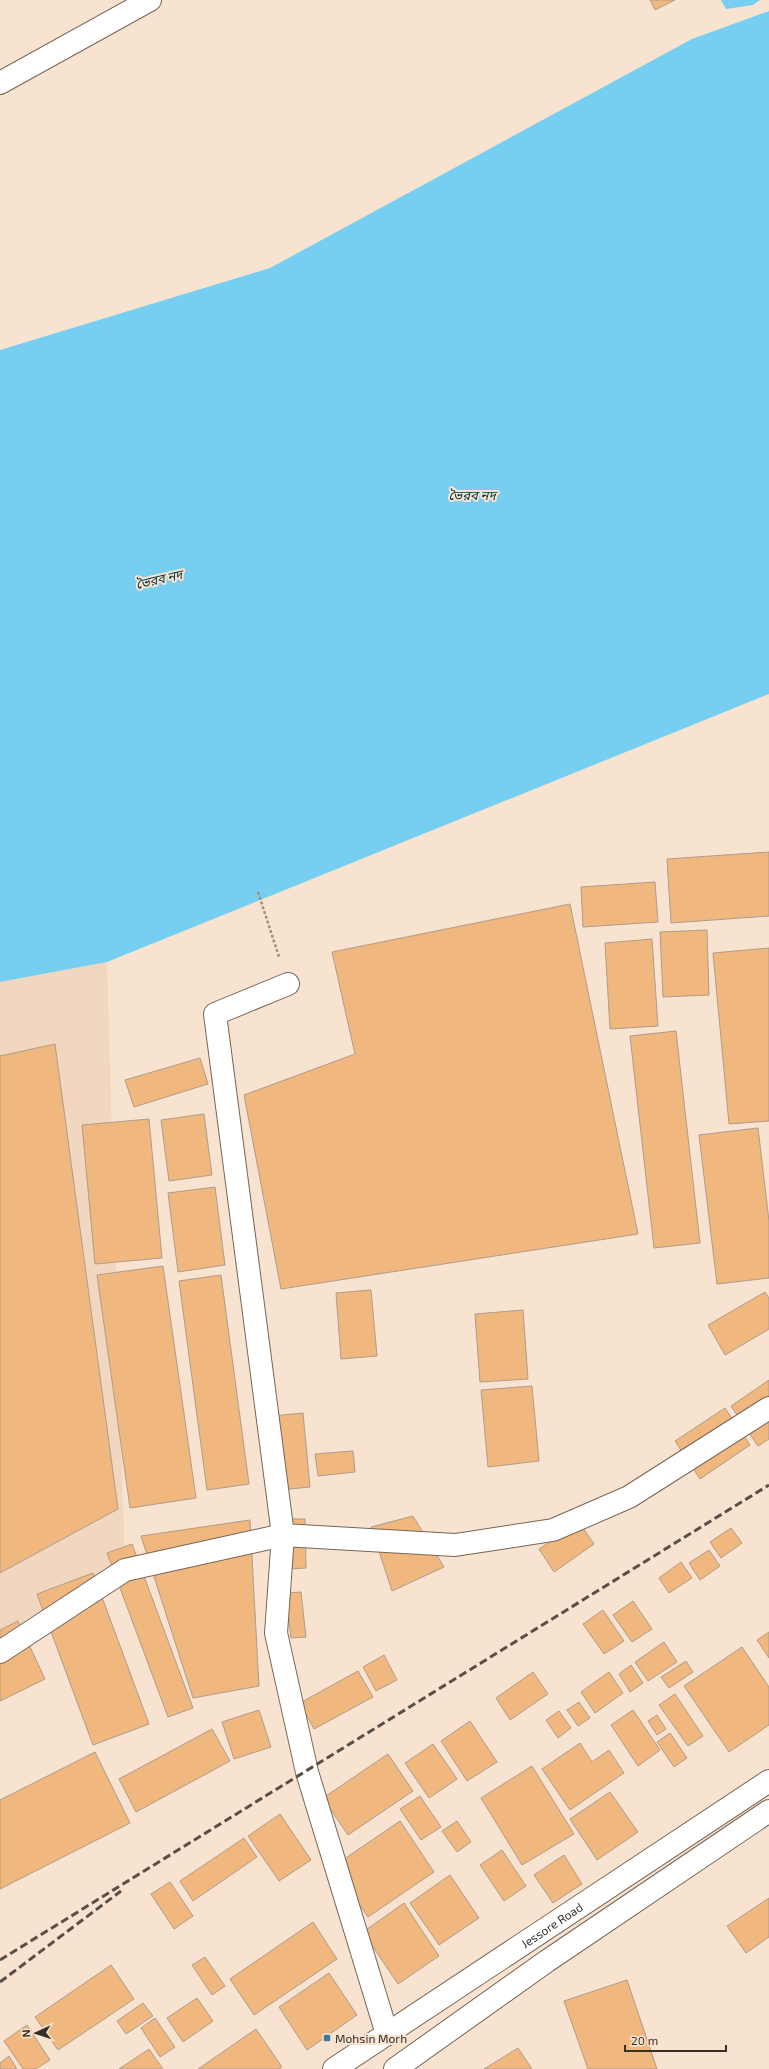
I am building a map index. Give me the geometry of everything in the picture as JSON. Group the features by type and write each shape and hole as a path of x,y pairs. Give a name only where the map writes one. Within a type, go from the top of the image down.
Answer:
{"main road":[{"path":"0,83 150,0"},
{"path":"288,984 215,1014 283,1535 276,1633 307,1772 387,2034"},
{"path":"1,1650 125,1570 283,1535 455,1545 553,1530 629,1497 769,1408"},
{"name":"Jessore Road","path":"334,2069 769,1781"},
{"path":"395,2069 547,1960 769,1811"}],"path":[{"path":"258,892 288,984"}],"shaded area":[{"path":"107,962 125,1570 0,1650 0,982"}],"water":[{"path":"721,0 760,0 753,5 726,9"},
{"name":"ভৈরব নদ","path":"769,11 769,694 107,962 0,982 0,350 270,268 692,39"}],"building":[{"path":"650,0 675,0 655,10"},
{"path":"769,852 769,916 671,923 667,859"},
{"path":"655,882 658,922 583,927 581,887"},
{"path":"570,904 638,1234 281,1289 244,1095 355,1054 332,952"},
{"path":"707,930 709,995 663,997 660,932"},
{"path":"652,939 658,1026 610,1029 605,943"},
{"path":"769,948 769,1121 729,1124 713,953"},
{"path":"676,1031 700,1243 654,1248 630,1036"},
{"path":"55,1044 118,1509 0,1573 0,1056"},
{"path":"200,1058 208,1084 134,1107 125,1080"},
{"path":"204,1114 212,1175 169,1181 161,1120"},
{"path":"149,1119 162,1258 95,1264 82,1125"},
{"path":"758,1128 769,1221 769,1278 717,1284 699,1135"},
{"path":"215,1187 225,1265 178,1272 168,1193"},
{"path":"163,1266 196,1498 130,1508 97,1275"},
{"path":"221,1275 249,1484 207,1490 179,1281"},
{"path":"371,1290 377,1356 341,1359 336,1293"},
{"path":"765,1292 769,1298 769,1329 725,1355 708,1325"},
{"path":"523,1310 528,1379 480,1382 475,1314"},
{"path":"769,1380 769,1439 758,1446 731,1406"},
{"path":"532,1386 539,1461 488,1467 481,1390"},
{"path":"725,1408 750,1445 700,1479 675,1441"},
{"path":"303,1413 310,1487 280,1490 273,1416"},
{"path":"353,1451 355,1472 318,1476 315,1454"},
{"path":"413,1516 444,1567 392,1591 371,1527"},
{"path":"288,1519 305,1519 306,1568 289,1569"},
{"path":"250,1520 259,1686 193,1698 141,1536"},
{"path":"579,1522 594,1544 554,1572 539,1549"},
{"path":"731,1528 742,1543 721,1558 710,1542"},
{"path":"132,1544 193,1708 168,1717 107,1553"},
{"path":"709,1550 720,1566 700,1580 689,1563"},
{"path":"681,1562 692,1578 669,1593 659,1578"},
{"path":"93,1573 149,1724 93,1745 37,1594"},
{"path":"301,1592 306,1637 291,1638 286,1593"},
{"path":"633,1601 652,1629 632,1642 613,1615"},
{"path":"603,1610 624,1641 604,1654 583,1624"},
{"path":"18,1621 45,1679 0,1701 0,1630"},
{"path":"769,1632 769,1658 757,1640"},
{"path":"664,1642 677,1662 648,1681 635,1662"},
{"path":"742,1647 769,1687 769,1725 729,1752 684,1686"},
{"path":"384,1655 397,1680 376,1691 363,1667"},
{"path":"686,1661 693,1672 669,1688 661,1677"},
{"path":"631,1665 643,1683 630,1692 619,1674"},
{"path":"358,1671 373,1697 314,1729 300,1703"},
{"path":"533,1672 548,1694 510,1720 496,1698"},
{"path":"609,1672 623,1693 595,1713 581,1692"},
{"path":"675,1694 703,1736 688,1746 659,1705"},
{"path":"579,1702 590,1718 578,1726 567,1710"},
{"path":"259,1710 271,1747 234,1759 222,1722"},
{"path":"633,1710 660,1750 638,1766 611,1725"},
{"path":"559,1711 571,1728 558,1738 546,1720"},
{"path":"657,1715 666,1729 657,1735 648,1721"},
{"path":"470,1721 497,1762 467,1781 441,1741"},
{"path":"212,1729 230,1761 136,1812 119,1779"},
{"path":"670,1733 687,1758 674,1767 657,1742"},
{"path":"580,1743 592,1762 609,1750 624,1773 570,1810 542,1769"},
{"path":"433,1744 457,1779 429,1798 405,1763"},
{"path":"95,1752 130,1823 0,1889 0,1800"},
{"path":"388,1754 413,1791 348,1835 323,1798"},
{"path":"532,1766 574,1834 522,1865 481,1798"},
{"path":"610,1792 638,1832 597,1860 570,1819"},
{"path":"420,1796 441,1827 421,1840 400,1809"},
{"path":"280,1814 311,1860 279,1881 248,1836"},
{"path":"400,1821 434,1872 368,1917 334,1866"},
{"path":"457,1821 471,1842 457,1852 442,1831"},
{"path":"244,1838 257,1857 193,1901 180,1881"},
{"path":"502,1850 526,1886 504,1901 480,1865"},
{"path":"564,1855 582,1884 553,1903 534,1875"},
{"path":"450,1875 479,1918 439,1945 410,1903"},
{"path":"170,1882 193,1916 174,1929 151,1894"},
{"path":"769,1898 769,1937 746,1953 727,1926"},
{"path":"404,1903 439,1956 398,1984 363,1932"},
{"path":"313,1922 337,1959 254,2015 230,1979"},
{"path":"205,1957 225,1986 212,1995 192,1965"},
{"path":"111,1965 134,1999 58,2050 35,2017"},
{"path":"329,1973 357,2015 307,2050 279,2007"},
{"path":"627,1980 657,2069 588,2069 564,2001"},
{"path":"197,1998 213,2021 183,2042 167,2018"},
{"path":"143,2003 153,2016 126,2034 117,2021"},
{"path":"155,2018 175,2047 160,2057 141,2028"},
{"path":"27,2025 50,2060 36,2069 23,2069 4,2041"},
{"path":"256,2029 282,2067 279,2069 198,2069"},
{"path":"518,2048 532,2069 484,2069"},
{"path":"149,2049 163,2069 119,2069"},
{"path":"9,2056 17,2069 0,2069 0,2063"}],"railway":[{"path":"0,1960 769,1485"},
{"path":"0,1982 121,1891"}],"place":[{"name":"Mohsin Morh","path":"327,2038"}]}
